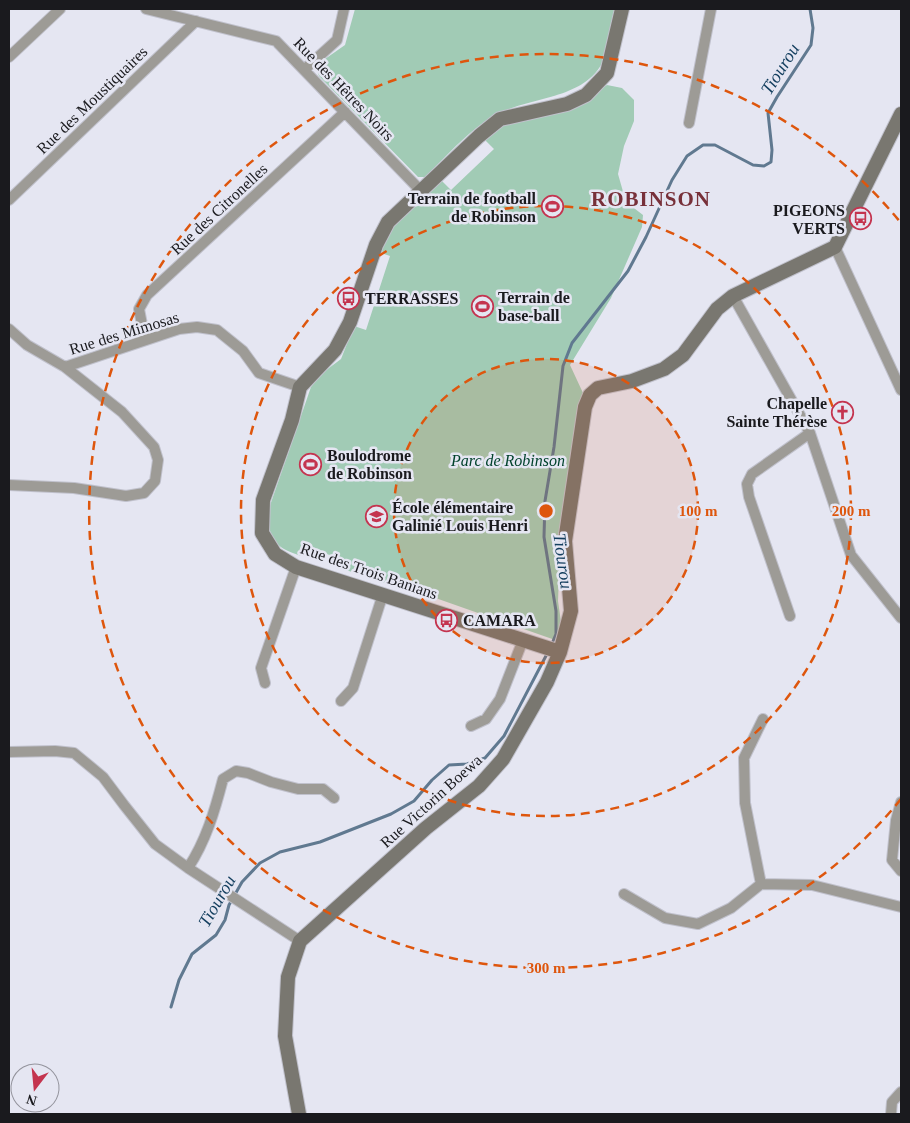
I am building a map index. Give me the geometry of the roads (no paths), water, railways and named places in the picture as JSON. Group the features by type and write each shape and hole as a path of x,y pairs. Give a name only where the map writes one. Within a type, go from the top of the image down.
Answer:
{"street":[{"path":"9,57 60,9"},
{"name":"Rue des Hêtres Noirs","path":"146,9 276,40 420,191"},
{"path":"305,69 337,40 344,9"},
{"path":"300,387 336,350 350,322 376,245 388,222 500,119 567,104 586,96 607,72 622,9"},
{"path":"689,123 711,9"},
{"name":"Rue des Moustiquaires","path":"9,200 196,21"},
{"name":"Rue des Citronelles","path":"145,340 139,309 147,295 345,112"},
{"path":"901,114 835,247 901,390"},
{"name":"Rue Victorin Boewa","path":"299,1114 285,1036 288,977 300,941 426,828 479,786 503,758 547,682 552,650 571,611 565,542 585,407 590,395 598,388 632,381 664,368 683,355 717,309 733,296 835,247"},
{"path":"733,296 810,433 851,554 901,618"},
{"name":"Rue des Mimosas","path":"9,329 27,345 65,367 178,329 197,327 218,330 243,351 259,373 300,387"},
{"path":"9,485 74,488 126,496 144,492 155,481 158,460 154,447 146,436 122,412 65,367"},
{"name":"Rue des Trois Banians","path":"300,387 292,420 264,500 262,533 274,554 296,566 552,650"},
{"path":"790,616 749,497 747,484 752,474 810,433"},
{"path":"265,683 261,668 296,566"},
{"path":"341,701 353,688 383,594"},
{"path":"471,726 486,719 500,700 523,640"},
{"path":"761,884 745,803 744,758 762,719"},
{"path":"9,752 55,751 74,753 103,776 155,844 188,868 300,941"},
{"path":"188,868 199,851 209,827 223,779 236,771 298,789 323,789 334,798"},
{"path":"901,802 896,820 892,860 901,871"},
{"path":"624,894 665,918 698,924 731,908 761,884 812,885 901,907"},
{"path":"891,1114 892,1102 901,1092"}],"waterway":[{"name":"Tiourou","path":"551,646 556,634 556,611 544,537 545,501 554,447 563,366 572,343 628,271 672,180 687,156 703,145 715,145 753,165 764,166 771,162 772,150 768,113 811,45 813,28 810,9"},
{"name":"Tiourou","path":"171,1007 179,980 192,954 216,935 225,920 229,905 242,882 260,863 280,852 320,842 391,814 414,801 432,780 449,765 467,764 485,758 504,736 548,652"}],"place":[{"name":"Terrain de football de Robinson","path":"552,207"},
{"name":"PIGEONS VERTS","path":"861,219"},
{"name":"TERRASSES","path":"349,298"},
{"name":"Terrain de base-ball","path":"482,306"},
{"name":"Chapelle Sainte Thérèse","path":"843,412"},
{"name":"Boulodrome de Robinson","path":"311,464"},
{"name":"École élémentaire Galinié Louis Henri","path":"376,516"},
{"name":"CAMARA","path":"447,620"}],"district":[{"name":"ROBINSON","path":"651,199"}],"park label":[{"name":"Parc de Robinson","path":"508,460"}]}
